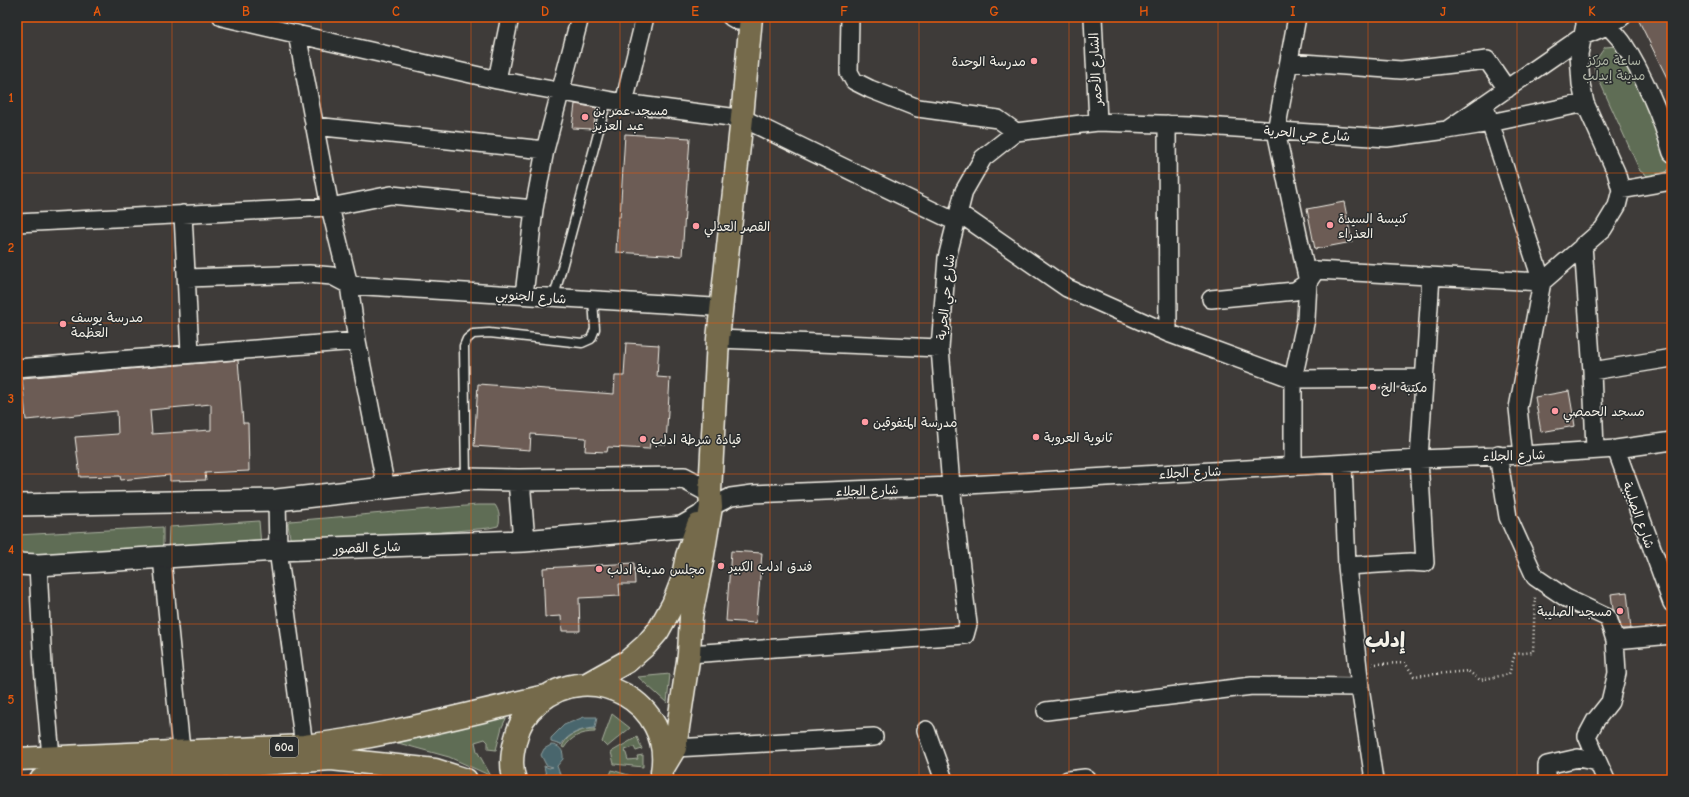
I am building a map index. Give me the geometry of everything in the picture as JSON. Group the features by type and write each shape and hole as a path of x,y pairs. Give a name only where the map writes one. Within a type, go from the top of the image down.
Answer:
{"main road":[{"path":"661,776 675,748 689,654 692,616 702,561 736,118 739,18"},
{"path":"587,684 628,661 646,645 658,631 673,604 682,581 687,556 706,501 706,378 717,248 725,184 736,118"},
{"path":"515,780 512,753 518,730 529,711 546,696 567,686 587,684 607,686 629,696 646,712 658,732 663,755 661,776"},
{"name":"60a","path":"17,759 181,750 304,746 341,742 393,732 546,696"},
{"name":"60a","path":"41,780 196,775 331,759 435,770 442,776 466,780"}],"street":[{"path":"222,17 497,80 624,103 736,118 957,218 1067,288 1168,333 1293,379 1424,378"},
{"path":"497,80 510,17"},
{"path":"524,295 534,209 545,150 580,17"},
{"path":"624,103 645,17"},
{"path":"850,17 849,72 854,81 918,108 998,119 1016,132"},
{"name":"الشارع الأحمر","path":"1093,17 1098,122"},
{"path":"1293,466 1293,379 1306,319 1308,282 1276,131 1297,17"},
{"path":"1211,299 1295,291 1308,282 1316,270 1542,282 1603,229 1617,206 1621,190 1616,172 1585,103 1581,84 1578,54 1583,36 1585,17"},
{"path":"1447,130 1604,21 1622,17"},
{"path":"1604,21 1622,42 1639,68 1668,139 1672,153"},
{"path":"297,34 330,207 349,284 357,340 386,488"},
{"path":"1289,62 1401,70 1487,60 1507,89"},
{"name":"شارع حي الحرية","path":"689,654 965,635 968,624 951,486 940,348 947,258 964,191 983,158 1016,132 1098,122 1167,124 1387,138 1490,123 1585,103"},
{"path":"1484,104 1542,282 1518,408 1523,455"},
{"path":"1167,124 1168,333"},
{"path":"314,126 545,150"},
{"path":"1621,190 1672,181"},
{"path":"17,223 330,207 391,195 534,209"},
{"path":"183,214 190,353"},
{"path":"1583,246 1592,371 1595,450"},
{"path":"187,278 309,274 332,276 349,284"},
{"path":"1347,566 1410,562 1425,563 1419,459 1431,276"},
{"name":"شارع الجنوبي","path":"349,284 713,307"},
{"path":"718,339 940,348"},
{"path":"17,368 357,340"},
{"path":"1592,371 1672,358"},
{"name":"شارع الجلاء","path":"706,501 753,494 951,486 1419,459 1523,455 1616,449 1672,441"},
{"name":"شارع الصليبة","path":"1616,449 1667,577 1672,603"},
{"path":"1498,455 1508,517 1535,577 1566,598 1608,618 1615,640 1617,673 1610,702 1595,722 1587,736 1606,780"},
{"path":"1343,464 1347,566 1360,687 1374,780"},
{"path":"17,505 278,500 466,480 684,478 706,501"},
{"path":"519,480 524,541"},
{"path":"278,500 278,550 304,746"},
{"name":"شارع القصور","path":"17,564 38,565 278,550 524,541 682,527 706,501"},
{"path":"162,558 181,750 196,775"},
{"path":"38,565 43,667 51,757"},
{"path":"1615,640 1672,635"},
{"path":"1046,711 1252,686 1360,687"},
{"path":"926,730 944,780"},
{"path":"675,748 874,737"},
{"path":"1547,780 1547,766 1578,758 1598,762"},
{"path":"1068,780 1085,778 1088,780"}],"lane":[{"path":"554,297 607,100"},
{"path":"466,480 464,346 467,339 473,334 489,333 582,343 591,339 595,329 593,300"}],"path":[{"path":"1358,665 1405,663 1414,676 1468,672 1480,680 1509,674 1516,654 1533,652 1535,577"}],"green space":[{"name":"ساعة مركز مدينة إيدلب","path":"1618,46 1672,154 1671,165 1667,171 1660,175 1649,177 1640,171 1594,69 1596,60 1605,47"},
{"path":"477,505 495,505 499,515 498,526 291,545 288,524 290,521"},
{"path":"259,521 261,546 168,551 169,527"},
{"path":"163,527 163,551 17,557 17,535"},
{"path":"670,674 667,703 638,677"},
{"path":"510,710 502,727 496,750 488,749 488,742 485,739 475,742 477,751 491,776 449,757 398,743"},
{"path":"612,714 630,728 607,747 602,742"},
{"path":"587,729 595,729 595,732 577,736 573,738 564,748 562,747 566,740 572,735"},
{"path":"637,737 642,749 636,751 634,747 625,750 628,760 638,759 637,756 643,755 643,767 614,764 611,752"},
{"path":"612,770 641,779 608,780"}],"water":[{"path":"584,717 597,717 595,728 576,732 568,737 561,745 551,742 551,738 564,725"},
{"path":"551,745 559,747 563,753 563,759 557,766 562,780 547,780 544,766 549,768 553,767 546,765 541,755 544,749"}],"building":[{"path":"1637,17 1672,17 1672,88"},
{"name":"مسجد عمر بن عبد العزيز","path":"575,104 597,108 593,129 572,128"},
{"path":"625,134 690,138 682,256 616,252 618,217 620,217"},
{"name":"كنيسة السيدة العذراء","path":"1344,202 1352,242 1315,249 1307,209"},
{"path":"626,343 659,345 657,377 670,378 666,444 650,443 649,449 608,447 607,452 585,451 586,438 531,434 530,450 474,446 478,384 614,394 615,376 624,376"},
{"path":"238,360 243,423 248,423 249,471 205,473 206,480 170,481 170,475 121,480 120,476 80,477 75,437 118,434 117,411 26,420 22,378","holes":["211,404 211,430 152,434 150,410"]},
{"name":"مسجد الحمصي","path":"1569,391 1575,426 1541,432 1535,397"},
{"path":"731,551 762,553 756,623 726,621"},
{"path":"634,563 635,584 619,584 620,596 579,598 580,631 562,631 561,616 545,617 543,568"},
{"path":"1627,592 1631,629 1622,629 1613,609 1611,594"}],"place":[{"name":"مدرسة الوحدة","path":"1034,61"},
{"name":"مسجد عمر بن عبد العزيز","path":"585,117"},
{"name":"كنيسة السيدة العذراء","path":"1330,225"},
{"name":"القصر العدلي","path":"696,226"},
{"name":"مدرسة يوسف العظمة","path":"63,324"},
{"name":"مكتبة الخ","path":"1373,387"},
{"name":"مسجد الحمصي","path":"1555,411"},
{"name":"مدرسة المتفوقين","path":"865,422"},
{"name":"ثانوية العروبة","path":"1036,437"},
{"name":"قيادة شرطة ادلب","path":"643,439"},
{"name":"فندق ادلب الكبير","path":"721,566"},
{"name":"مجلس مدينة ادلب","path":"599,569"},
{"name":"مسجد الصليبة","path":"1620,611"}],"district":[{"name":"إدلب","path":"1385,640"}]}
